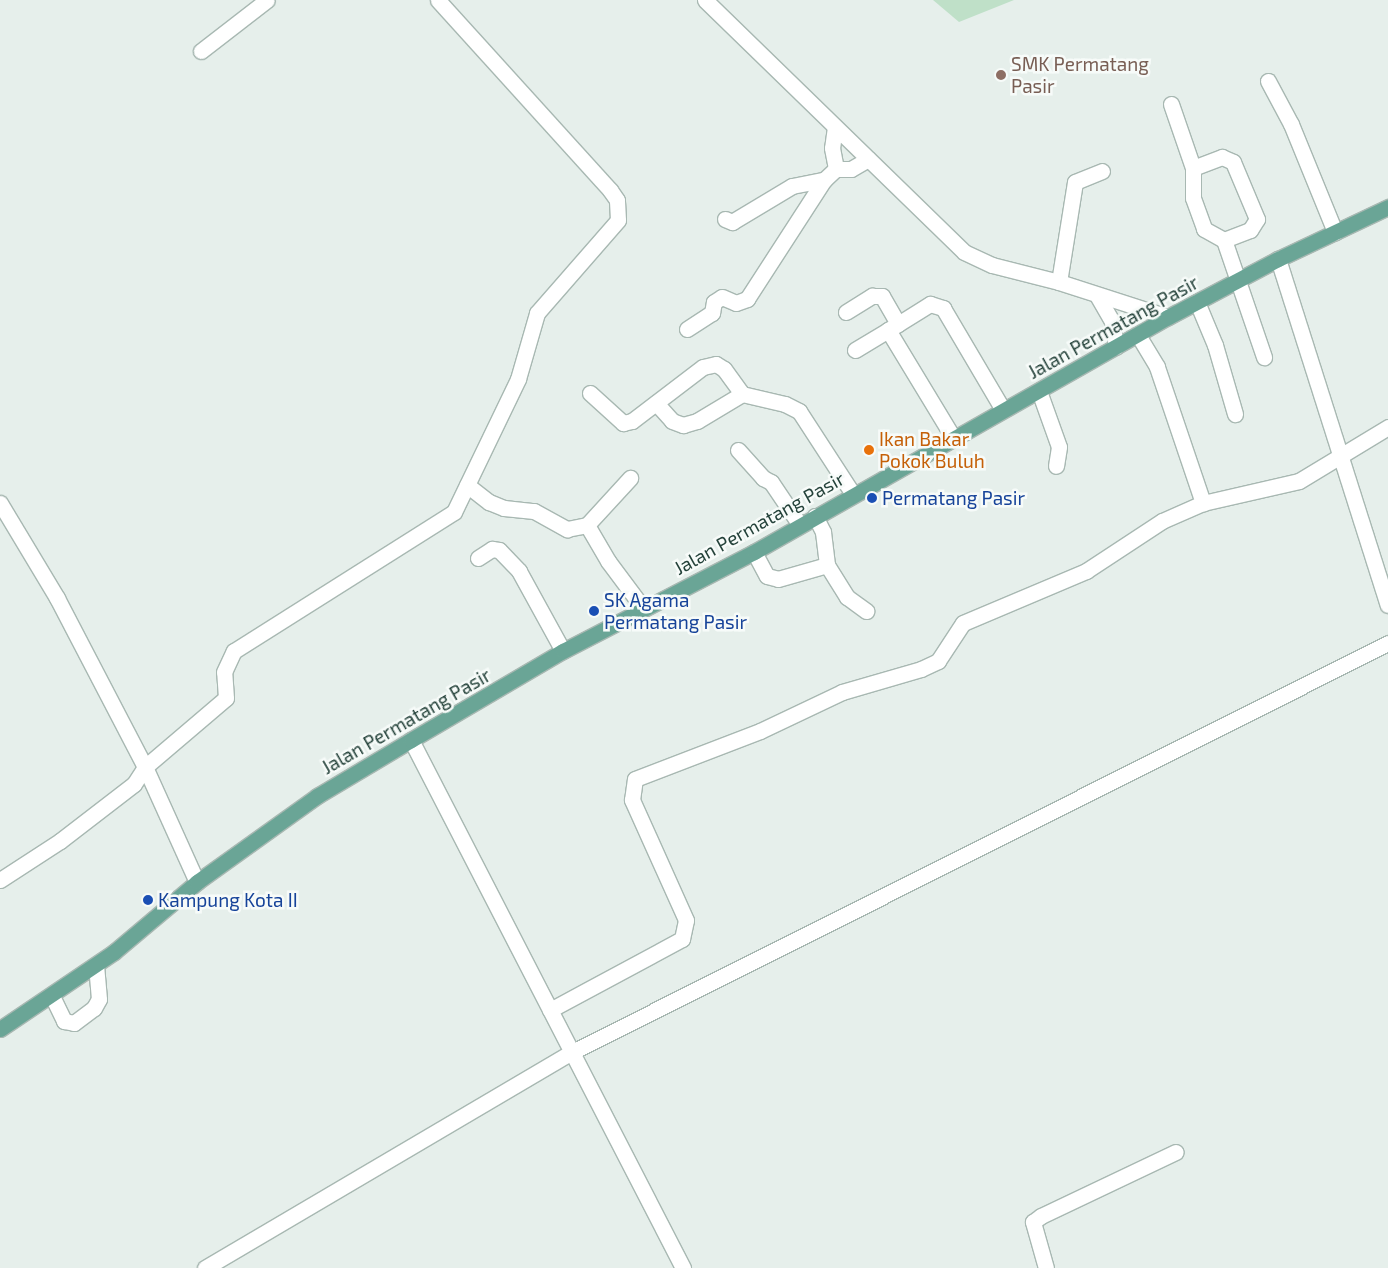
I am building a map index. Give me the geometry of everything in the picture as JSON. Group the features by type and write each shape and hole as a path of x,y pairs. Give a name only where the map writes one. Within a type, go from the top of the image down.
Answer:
{"main road":[{"name":"Jalan Permatang Pasir","path":"0,1029 96,965 197,882 317,796 411,740 563,651 754,552 853,494 954,439 1168,317 1278,259 1388,207"}],"street":[{"path":"201,51 267,0"},
{"path":"0,880 60,841 134,784 145,767 226,698 224,672 234,651 454,512 518,379 537,314 618,220 617,200 438,0"},
{"path":"705,0 964,252 992,266 1059,282 1098,297 1168,317"},
{"path":"1268,81 1291,124 1335,232"},
{"path":"1171,104 1193,168 1193,198 1204,229 1224,240 1240,280 1264,357"},
{"path":"836,127 832,148 836,169"},
{"path":"1193,168 1222,157 1233,162 1257,219 1250,230 1224,240"},
{"path":"687,328 712,313 714,302 722,297 736,303 747,299 824,180 836,169 852,169 868,159"},
{"path":"1059,282 1075,182 1102,171"},
{"path":"725,219 732,222 792,186 824,180"},
{"path":"1278,259 1388,604"},
{"path":"846,312 872,296 882,296 893,327 954,439"},
{"path":"1098,297 1112,321 1116,347"},
{"path":"1197,302 1215,345 1235,414"},
{"path":"855,350 930,304 943,308 1003,410"},
{"path":"1138,334 1157,367 1203,504"},
{"path":"590,394 622,422 632,421 703,366 716,364 724,369 742,394 785,404 799,411 853,494"},
{"path":"1039,391 1059,447 1056,466"},
{"path":"656,403 672,421 683,425 697,421 742,394"},
{"path":"550,1010 682,940 686,920 632,800 635,779 760,731 842,692 921,670 938,661 964,623 1086,571 1162,521 1203,504 1284,486 1388,427"},
{"path":"738,450 763,478 771,482 800,525"},
{"path":"467,485 504,508 534,511 567,529 588,524 630,478"},
{"path":"0,503 58,598 145,767 197,882"},
{"path":"815,516 823,532 828,565 847,597 866,611"},
{"path":"588,524 608,561 643,608"},
{"path":"478,558 492,549 499,550 519,571 563,651"},
{"path":"754,552 767,576 778,580 828,565"},
{"path":"205,1268 572,1052 1388,643"},
{"path":"411,740 683,1268"},
{"path":"52,996 64,1021 74,1023 94,1008 99,999 96,965"},
{"path":"1046,1268 1034,1222 1041,1216 1176,1152"}],"green space":[{"path":"933,0 1014,0 959,22"}],"place":[{"name":"SMK Permatang Pasir","path":"1001,75"},
{"name":"Ikan Bakar Pokok Buluh","path":"869,450"},
{"name":"Permatang Pasir","path":"872,498"},
{"name":"SK Agama Permatang Pasir","path":"594,611"},
{"name":"Kampung Kota II","path":"148,900"}]}
